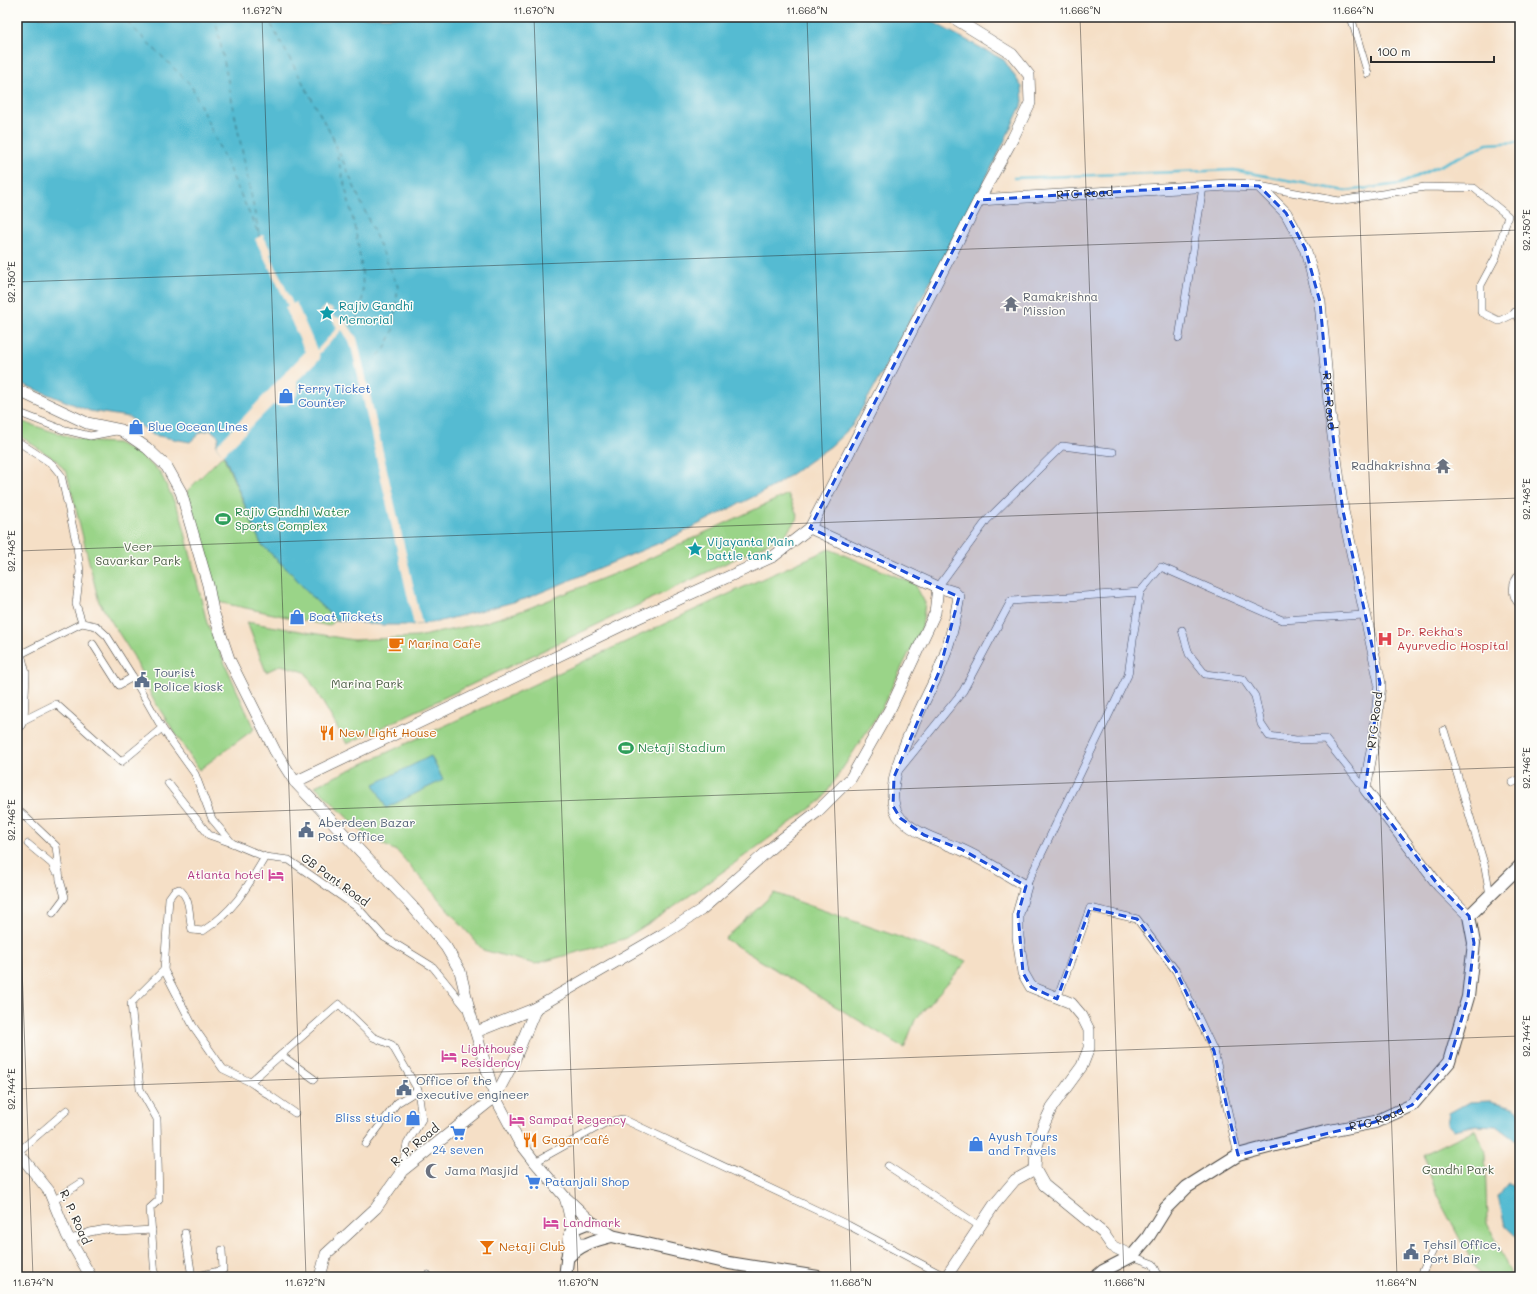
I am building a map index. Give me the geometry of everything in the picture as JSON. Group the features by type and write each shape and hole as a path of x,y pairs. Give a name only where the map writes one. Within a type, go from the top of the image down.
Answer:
{"main road":[{"path":"295,782 633,620 774,556 810,528 1030,103 1029,75 1012,54 952,17"},
{"name":"RTG Road","path":"979,200 1203,187 1228,184 1259,186 1286,213 1305,248 1320,302 1330,413 1343,511 1380,683 1376,728 1365,789"},
{"path":"17,390 87,424 121,430 147,448 167,467 181,492 208,585 213,611 229,659 275,751 295,782 412,906 446,947 460,971 470,1013 495,1097 518,1140 564,1196 594,1224 612,1236 729,1263 818,1277"},
{"path":"810,528 938,587 954,592 959,597 955,617 939,672 920,711 894,777 892,792 893,806 900,818 910,826 940,842 961,849 1026,886 1018,914 1018,937 1023,973 1031,987 1057,999 1071,1003 1082,1016 1089,1030 1089,1048 1082,1066 1052,1107 1041,1131 1036,1152 1035,1169 1044,1185 1103,1234 1112,1246 1132,1256"},
{"path":"476,1032 536,1008 662,935 701,910 778,842 817,812 851,778 891,707 935,613 938,587"},
{"path":"1365,789 1439,886 1469,916 1520,866"},
{"name":"RTG Road","path":"1096,1277 1103,1271 1132,1256 1148,1237 1166,1208 1187,1187 1238,1155 1325,1132 1375,1122 1412,1104 1449,1062 1468,997 1474,943 1469,916"},
{"path":"495,1097 514,1061 536,1008"},
{"name":"R. P. Road","path":"320,1277 326,1254 376,1208 402,1171 495,1097"},
{"name":"R. P. Road","path":"18,1152 49,1191 69,1240 91,1277"},
{"path":"946,1277 981,1227 994,1205 1015,1180 1035,1169"},
{"path":"564,1196 570,1215 574,1237 578,1244 612,1236"},
{"path":"572,1229 587,1223 594,1224"},
{"path":"567,1258 575,1250 590,1242 597,1230 594,1224"},
{"path":"565,1277 572,1229"}],"street":[{"path":"1351,17 1368,74"},
{"path":"1259,186 1339,201 1425,187 1474,188 1508,216 1496,257 1481,285 1481,312 1499,321 1517,311 1520,320"},
{"path":"1179,338 1203,187"},
{"path":"17,412 61,429 90,436 121,430"},
{"path":"17,441 52,464 61,475 77,546 80,572 76,604 82,623 19,655 26,673 24,720 17,733"},
{"path":"938,587 987,520 1062,446 1113,452"},
{"path":"1026,886 1128,675 1140,592 1161,567 1282,620 1364,614"},
{"path":"1520,574 1516,578 1514,586 1516,601 1520,605"},
{"path":"894,777 963,691 1011,602 1140,592"},
{"name":"GB Pant Road","path":"82,623 96,626 107,636 133,677 162,728 195,774 212,820 232,843 265,857 289,860 358,908 384,937 433,967 470,1013"},
{"path":"1182,630 1189,654 1205,674 1243,679 1255,696 1261,724 1269,736 1296,740 1325,739 1365,789"},
{"path":"93,644 119,684 133,677"},
{"path":"24,720 56,704 121,762 162,728"},
{"path":"1444,730 1485,867 1490,895"},
{"path":"1512,783 1520,779"},
{"path":"168,782 209,835 232,843"},
{"path":"17,809 56,846 60,880 65,897 53,912"},
{"path":"28,844 52,864 60,880"},
{"path":"265,857 242,897 216,923 203,931 192,930 189,919 189,905 185,894 179,889 174,891 169,898 164,970 193,1026 223,1069 250,1082 295,1113"},
{"path":"1057,999 1090,908 1137,919 1176,971 1214,1051 1238,1155"},
{"path":"155,1277 150,1208 159,1200 157,1119 140,1089 131,1003 164,970"},
{"path":"250,1082 339,1004 373,1037 392,1045 418,1090 422,1119 407,1144 402,1171"},
{"path":"281,1055 314,1079"},
{"path":"366,1144 397,1103 418,1090"},
{"path":"18,1152 67,1110"},
{"path":"535,1162 607,1122 623,1119 848,1225 946,1277"},
{"path":"888,1166 981,1227"},
{"path":"53,1201 81,1183"},
{"path":"69,1240 90,1232 106,1229 119,1232 152,1230"},
{"path":"185,1233 193,1277 223,1270 222,1250"},
{"path":"1420,1277 1434,1248"},
{"path":"1132,1256 1153,1264 1159,1277"}],"highlighted area":[{"path":"1228,185 1259,186 1286,213 1305,248 1320,302 1330,413 1343,511 1380,683 1365,789 1439,886 1469,916 1474,943 1468,997 1449,1062 1412,1105 1375,1122 1238,1155 1214,1051 1176,971 1137,919 1090,908 1057,999 1031,987 1023,973 1018,914 1026,886 961,849 924,835 900,818 893,806 894,777 939,672 959,597 810,528 979,200"}],"green space":[{"name":"Veer Savarkar Park","path":"17,420 63,435 95,442 117,443 137,453 160,472 181,516 207,623 254,729 199,770 153,699 134,657 99,602 67,473 57,461 17,434"},
{"name":"Rajiv Gandhi Water Sports Complex","path":"223,455 261,544 336,620 329,626 218,602 187,491"},
{"name":"Marina Park","path":"788,494 798,517 785,535 347,744 305,672 281,665 266,672 247,622 353,640 417,637 483,623 524,610 631,567"},
{"name":"Netaji Stadium","path":"829,549 915,584 925,603 922,627 880,711 822,800 671,909 624,939 535,964 483,950 398,852 365,835 315,786 746,586"},
{"path":"774,893 967,961 915,1020 904,1048 725,939"},
{"name":"Gandhi Park","path":"1476,1129 1485,1152 1487,1222 1510,1272 1510,1277 1482,1277 1478,1273 1437,1196 1424,1154"}],"water":[{"path":"17,17 927,17 940,26 1004,60 1022,87 1023,102 995,161 876,384 852,426 831,446 776,485 669,539 525,599 437,622 414,625 382,625 336,620 261,544 224,455 216,446 219,437 211,430 201,432 190,442 153,435 129,417 90,411 17,382"},
{"path":"431,756 443,780 386,808 374,784"},
{"path":"1490,1101 1514,1107 1520,1112 1520,1144 1496,1126 1477,1125 1453,1130 1447,1124 1449,1113 1469,1102"},
{"path":"1508,1184 1520,1188 1520,1240 1505,1226 1498,1196"}],"pier":[{"path":"263,235 293,304 296,302 317,350 337,328 332,319 326,320 321,316 320,311 325,306 333,309 333,317 341,318 346,322 357,338 422,624 414,625 352,350 349,341 342,330 319,354 320,359 297,381 299,390 294,400 289,404 282,406 273,405 223,455 216,446 305,352 285,307 288,306 255,239"}],"waterway":[{"path":"1014,178 1234,170 1345,191 1400,184 1487,144 1520,142"}],"ferry route":[{"path":"122,17 191,85 260,237"},
{"path":"215,17 259,234"},
{"path":"267,17 332,136 398,287 393,331 385,349 375,359"},
{"path":"333,138 349,201 362,275 363,295 360,312 351,328"}],"place":[{"name":"Ramakrishna Mission","path":"1011,304"},
{"name":"Rajiv Gandhi Memorial","path":"327,313"},
{"name":"Ferry Ticket Counter","path":"286,396"},
{"name":"Blue Ocean Lines","path":"136,427"},
{"name":"Radhakrishna","path":"1443,466"},
{"name":"Rajiv Gandhi Water Sports Complex","path":"223,519"},
{"name":"Vijayanta Main battle tank","path":"695,549"},
{"name":"Boat Tickets","path":"297,617"},
{"name":"Dr. Rekha's Ayurvedic Hospital","path":"1385,639"},
{"name":"Marina Cafe","path":"396,644"},
{"name":"Tourist Police kiosk","path":"142,680"},
{"name":"New Light House","path":"327,733"},
{"name":"Netaji Stadium","path":"626,748"},
{"name":"Aberdeen Bazar Post Office","path":"306,830"},
{"name":"Atlanta hotel","path":"276,875"},
{"name":"Lighthouse Residency","path":"449,1056"},
{"name":"Office of the executive engineer","path":"404,1088"},
{"name":"Bliss studio","path":"413,1118"},
{"name":"Sampat Regency","path":"517,1120"},
{"name":"24 seven","path":"458,1133"},
{"name":"Gagan café","path":"530,1140"},
{"name":"Ayush Tours and Travels","path":"976,1144"},
{"name":"Jama Masjid","path":"433,1171"},
{"name":"Patanjali Shop","path":"533,1182"},
{"name":"Landmark","path":"551,1223"},
{"name":"Netaji Club","path":"487,1247"},
{"name":"Tehsil Office, Port Blair","path":"1411,1252"}]}
